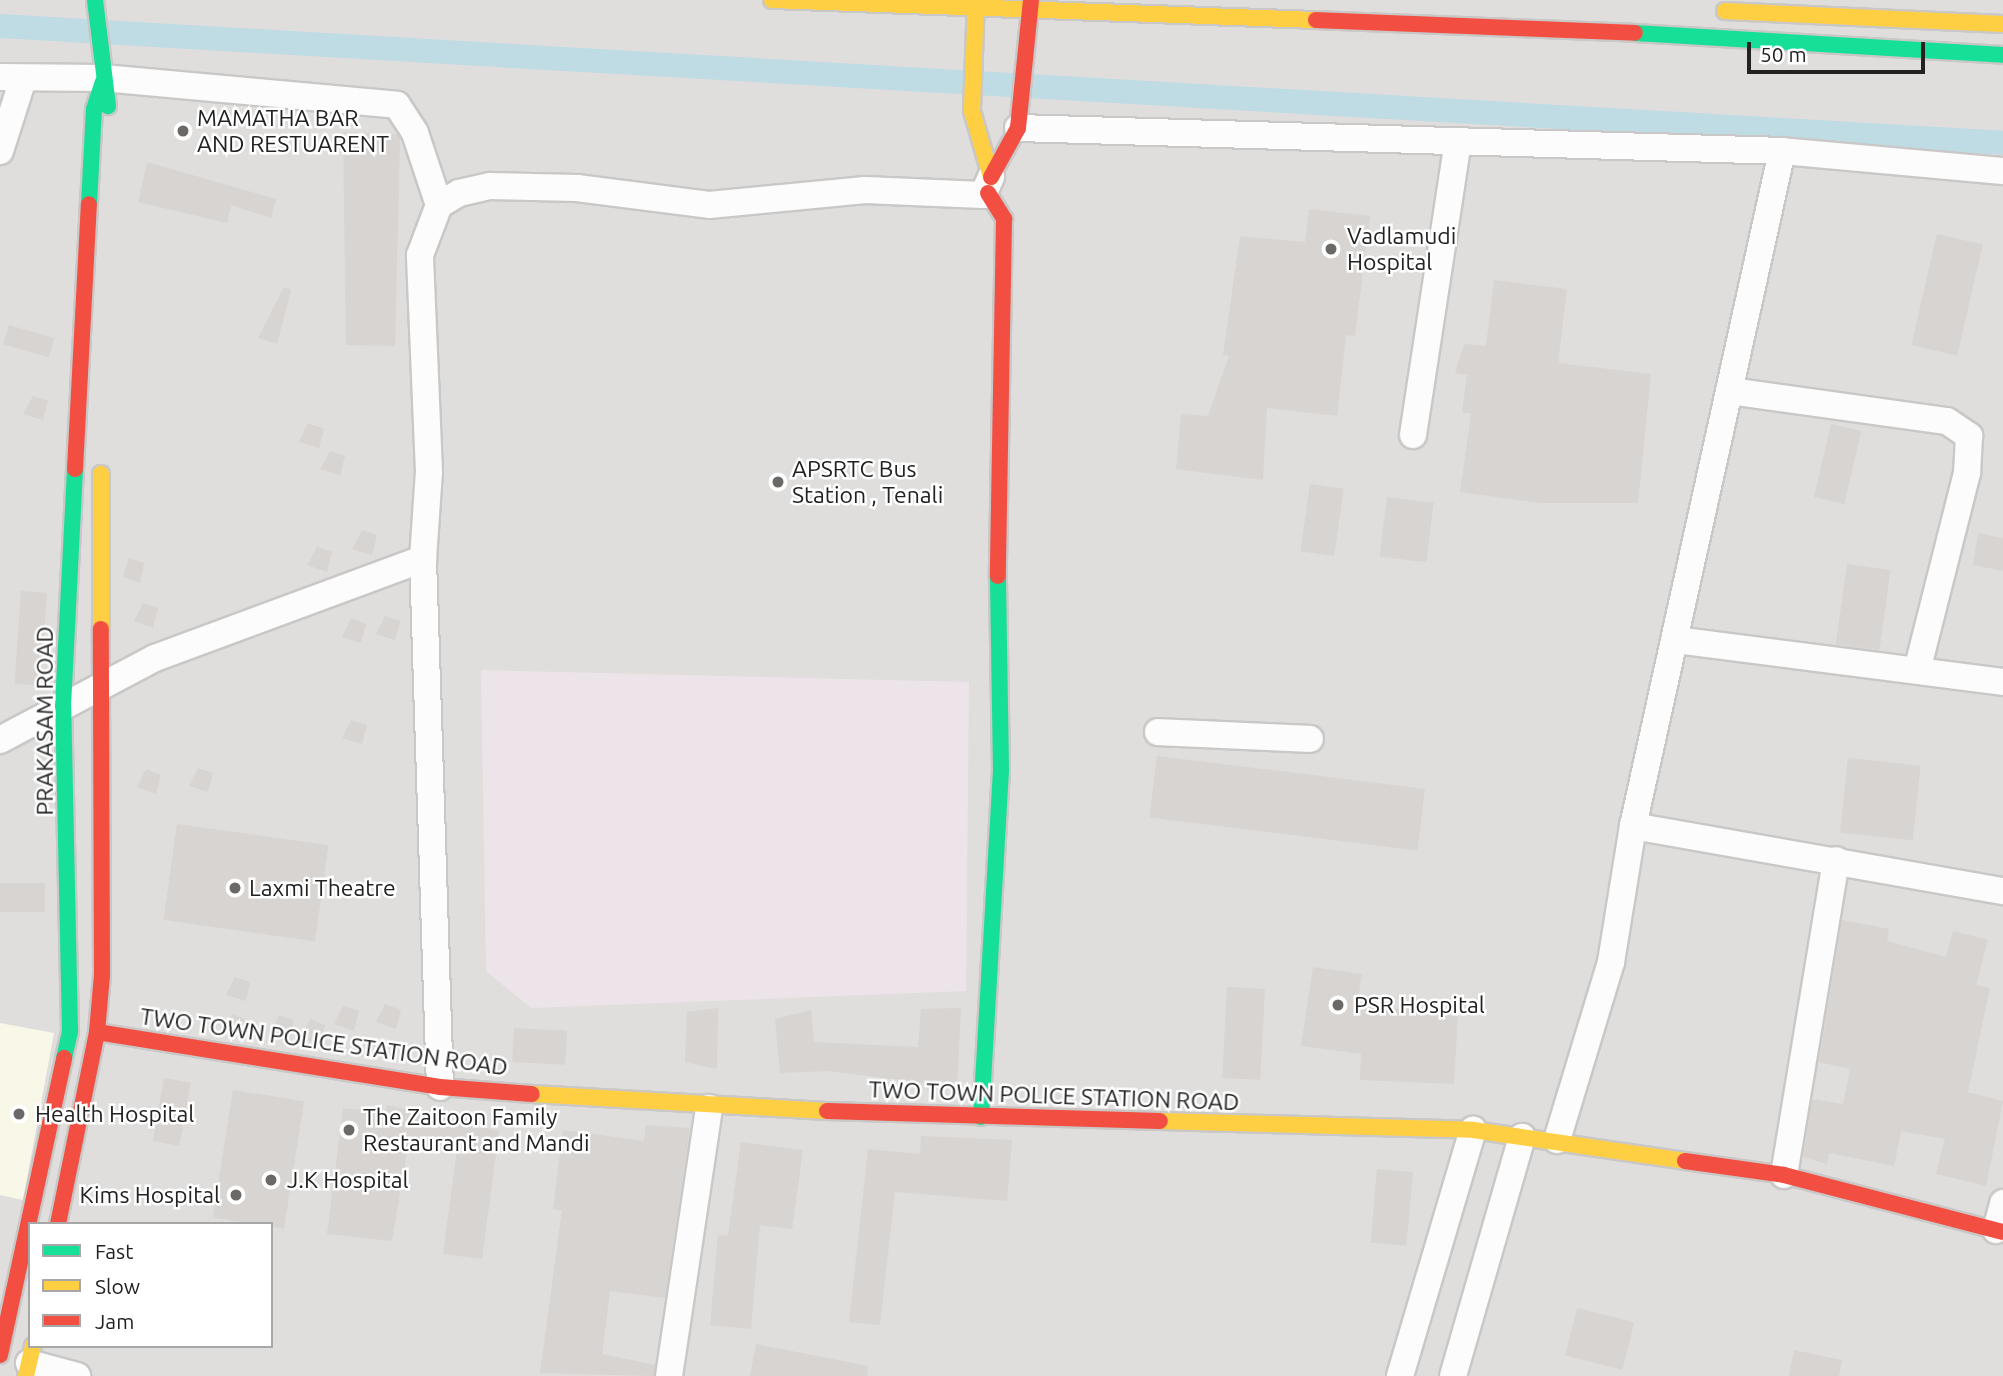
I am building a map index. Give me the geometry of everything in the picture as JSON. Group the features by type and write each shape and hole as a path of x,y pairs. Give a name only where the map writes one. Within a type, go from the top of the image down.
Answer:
{"main road":[{"name":"PRAKASAM ROAD","path":"95,0 102,73 108,93 105,258"},
{"path":"772,0 1570,29 2003,55"},
{"path":"975,9 972,111 989,185 1004,219 997,466 1001,771 981,1117"},
{"path":"989,185 1018,121 1029,10"},
{"path":"1711,11 2003,24"},
{"name":"PRAKASAM ROAD","path":"29,1222 70,1031 63,706 94,109 102,73"},
{"path":"58,1222 97,1032 97,687 102,452"},
{"name":"TWO TOWN POLICE STATION ROAD","path":"97,1032 440,1087 709,1108 1473,1130 1557,1140 1784,1175 2000,1231"},
{"name":"PRAKASAM ROAD","path":"0,1355 28,1225"}],"street":[{"path":"0,151 12,78 102,73 397,105 415,133 449,199"},
{"path":"1018,121 1458,142 1782,151 2003,171"},
{"path":"1413,435 1458,142"},
{"path":"1557,1140 1611,962 1633,826 1782,151"},
{"path":"440,1087 423,559 429,471 420,255 449,199 490,186 577,188 709,205 865,190 989,185"},
{"path":"1730,391 1947,421 1969,436 1968,473 1918,667"},
{"path":"0,740 155,658 423,559"},
{"path":"1675,640 1918,667 2003,682"},
{"path":"1158,732 1310,738"},
{"path":"1633,826 2003,891"},
{"path":"1784,1175 1836,860"},
{"path":"669,1376 709,1108"},
{"path":"1400,1376 1473,1130"},
{"path":"1453,1376 1522,1137"},
{"path":"2000,1231 2003,1203"},
{"path":"30,1362 77,1376"}],"shaded area":[{"path":"0,0 2003,0 2003,1376 0,1376"},
{"path":"481,670 969,682 966,991 531,1008 486,971"},
{"name":"Health Hospital","path":"0,1023 54,1033 23,1200 0,1195"}],"building":[{"path":"343,132 397,134 400,139 395,346 346,345"},
{"path":"147,162 276,199 271,218 231,205 227,223 138,202"},
{"path":"1309,209 1370,216 1355,336 1346,335 1337,416 1267,408 1263,480 1176,469 1181,414 1208,416 1229,356 1223,355 1240,236 1305,242"},
{"path":"1937,234 1983,245 1957,356 1911,345"},
{"path":"1494,280 1567,289 1558,363 1651,374 1638,503 1541,503 1460,492 1471,414 1462,412 1467,375 1455,373 1464,344 1486,346"},
{"path":"284,287 291,290 277,344 258,338"},
{"path":"9,325 54,338 49,357 3,344"},
{"path":"33,396 48,401 43,420 23,414"},
{"path":"308,423 324,429 319,448 299,442"},
{"path":"1831,424 1861,431 1844,504 1814,497"},
{"path":"330,451 345,456 340,475 320,469"},
{"path":"1310,484 1344,489 1334,556 1301,551"},
{"path":"1387,497 1434,503 1426,562 1380,557"},
{"path":"362,530 377,535 372,555 352,549"},
{"path":"1978,533 2003,538 2003,571 1973,565"},
{"path":"317,547 332,552 327,572 307,565"},
{"path":"129,558 144,563 140,583 123,577"},
{"path":"1847,564 1891,570 1879,650 1836,644"},
{"path":"21,591 47,593 40,686 15,684"},
{"path":"143,603 158,608 153,628 134,621"},
{"path":"385,616 400,621 395,640 376,634"},
{"path":"351,618 366,624 361,643 342,637"},
{"path":"351,720 367,725 362,744 342,738"},
{"path":"1157,756 1425,789 1417,850 1149,818"},
{"path":"1848,758 1921,766 1913,840 1840,833"},
{"path":"198,768 213,773 208,792 189,786"},
{"path":"146,769 161,775 156,794 137,787"},
{"path":"177,824 329,845 315,941 164,920"},
{"path":"0,883 45,883 45,912 0,912"},
{"path":"1842,920 1889,929 1887,941 1946,957 1953,931 1988,940 1976,985 1990,988 1968,1092 2003,1101 1986,1186 1936,1174 1945,1139 1901,1131 1894,1166 1829,1153 1827,1164 1803,1157 1812,1099 1843,1104 1850,1069 1819,1062"},
{"path":"1313,967 1362,974 1357,1006 1458,1012 1454,1084 1360,1080 1361,1054 1301,1046"},
{"path":"235,977 250,982 246,1001 226,995"},
{"path":"1227,987 1265,989 1260,1080 1222,1078"},
{"path":"385,1004 401,1010 396,1029 376,1022"},
{"path":"343,1006 359,1011 354,1031 334,1024"},
{"path":"718,1008 717,1069 685,1062 687,1012"},
{"path":"961,1008 957,1087 827,1071 780,1073 775,1019 811,1010 814,1042 918,1047 921,1009"},
{"path":"232,1014 247,1020 244,1033 224,1030"},
{"path":"279,1015 294,1020 290,1039 270,1033"},
{"path":"310,1019 325,1025 320,1044 301,1038"},
{"path":"514,1028 567,1031 565,1065 512,1062"},
{"path":"164,1078 191,1083 179,1146 153,1141"},
{"path":"233,1090 304,1101 284,1229 273,1227 273,1222 242,1222 213,1217"},
{"path":"387,1105 499,1131 482,1259 443,1254 457,1150 408,1145 392,1241 327,1234 343,1108 386,1113"},
{"path":"646,1125 690,1128 665,1298 610,1291 602,1354 655,1365 654,1376 540,1373 562,1210 553,1209 563,1130 644,1141"},
{"path":"921,1136 1012,1140 1007,1201 895,1192 880,1325 849,1322 868,1149 920,1154"},
{"path":"741,1142 803,1150 792,1229 760,1225 751,1329 710,1325 718,1235 728,1236"},
{"path":"1377,1169 1413,1172 1406,1246 1371,1243"},
{"path":"1577,1308 1634,1322 1622,1370 1565,1356"},
{"path":"756,1344 868,1366 867,1376 750,1376"},
{"path":"1794,1350 1842,1360 1839,1376 1789,1376"}],"waterway":[{"path":"0,26 2003,143"}],"traffic: fast":[{"path":"95,0 108,106"},
{"path":"1635,33 2003,55"},
{"path":"89,204 94,109 103,82"},
{"path":"64,1058 70,1031 63,706 75,469"},
{"path":"981,1117 1001,771 998,576"}],"traffic: slow":[{"path":"772,0 1316,20"},
{"path":"976,0 972,111 991,177"},
{"path":"1725,11 2003,24"},
{"path":"101,474 101,629"},
{"path":"532,1094 827,1111"},
{"path":"1160,1121 1473,1130 1685,1161"},
{"path":"26,1376 33,1348"}],"traffic: jam":[{"path":"991,177 1018,128 1031,0"},
{"path":"1316,20 1635,33"},
{"path":"988,193 1004,219 998,576"},
{"path":"75,469 89,204"},
{"path":"58,1222 97,1032 102,975 101,629"},
{"path":"97,1032 440,1087 532,1094"},
{"path":"29,1222 64,1058"},
{"path":"827,1111 1160,1121"},
{"path":"1685,1161 1784,1175 2003,1232"},
{"path":"0,1355 28,1225"}],"place":[{"name":"MAMATHA BAR AND RESTUARENT","path":"183,131"},
{"name":"Vadlamudi Hospital","path":"1331,249"},
{"name":"APSRTC Bus Station , Tenali","path":"778,482"},
{"name":"Laxmi Theatre","path":"235,888"},
{"name":"PSR Hospital","path":"1338,1005"},
{"name":"Health Hospital","path":"19,1114"},
{"name":"The Zaitoon Family Restaurant and Mandi","path":"349,1130"},
{"name":"J.K Hospital","path":"271,1180"},
{"name":"Kims Hospital","path":"236,1195"}]}
